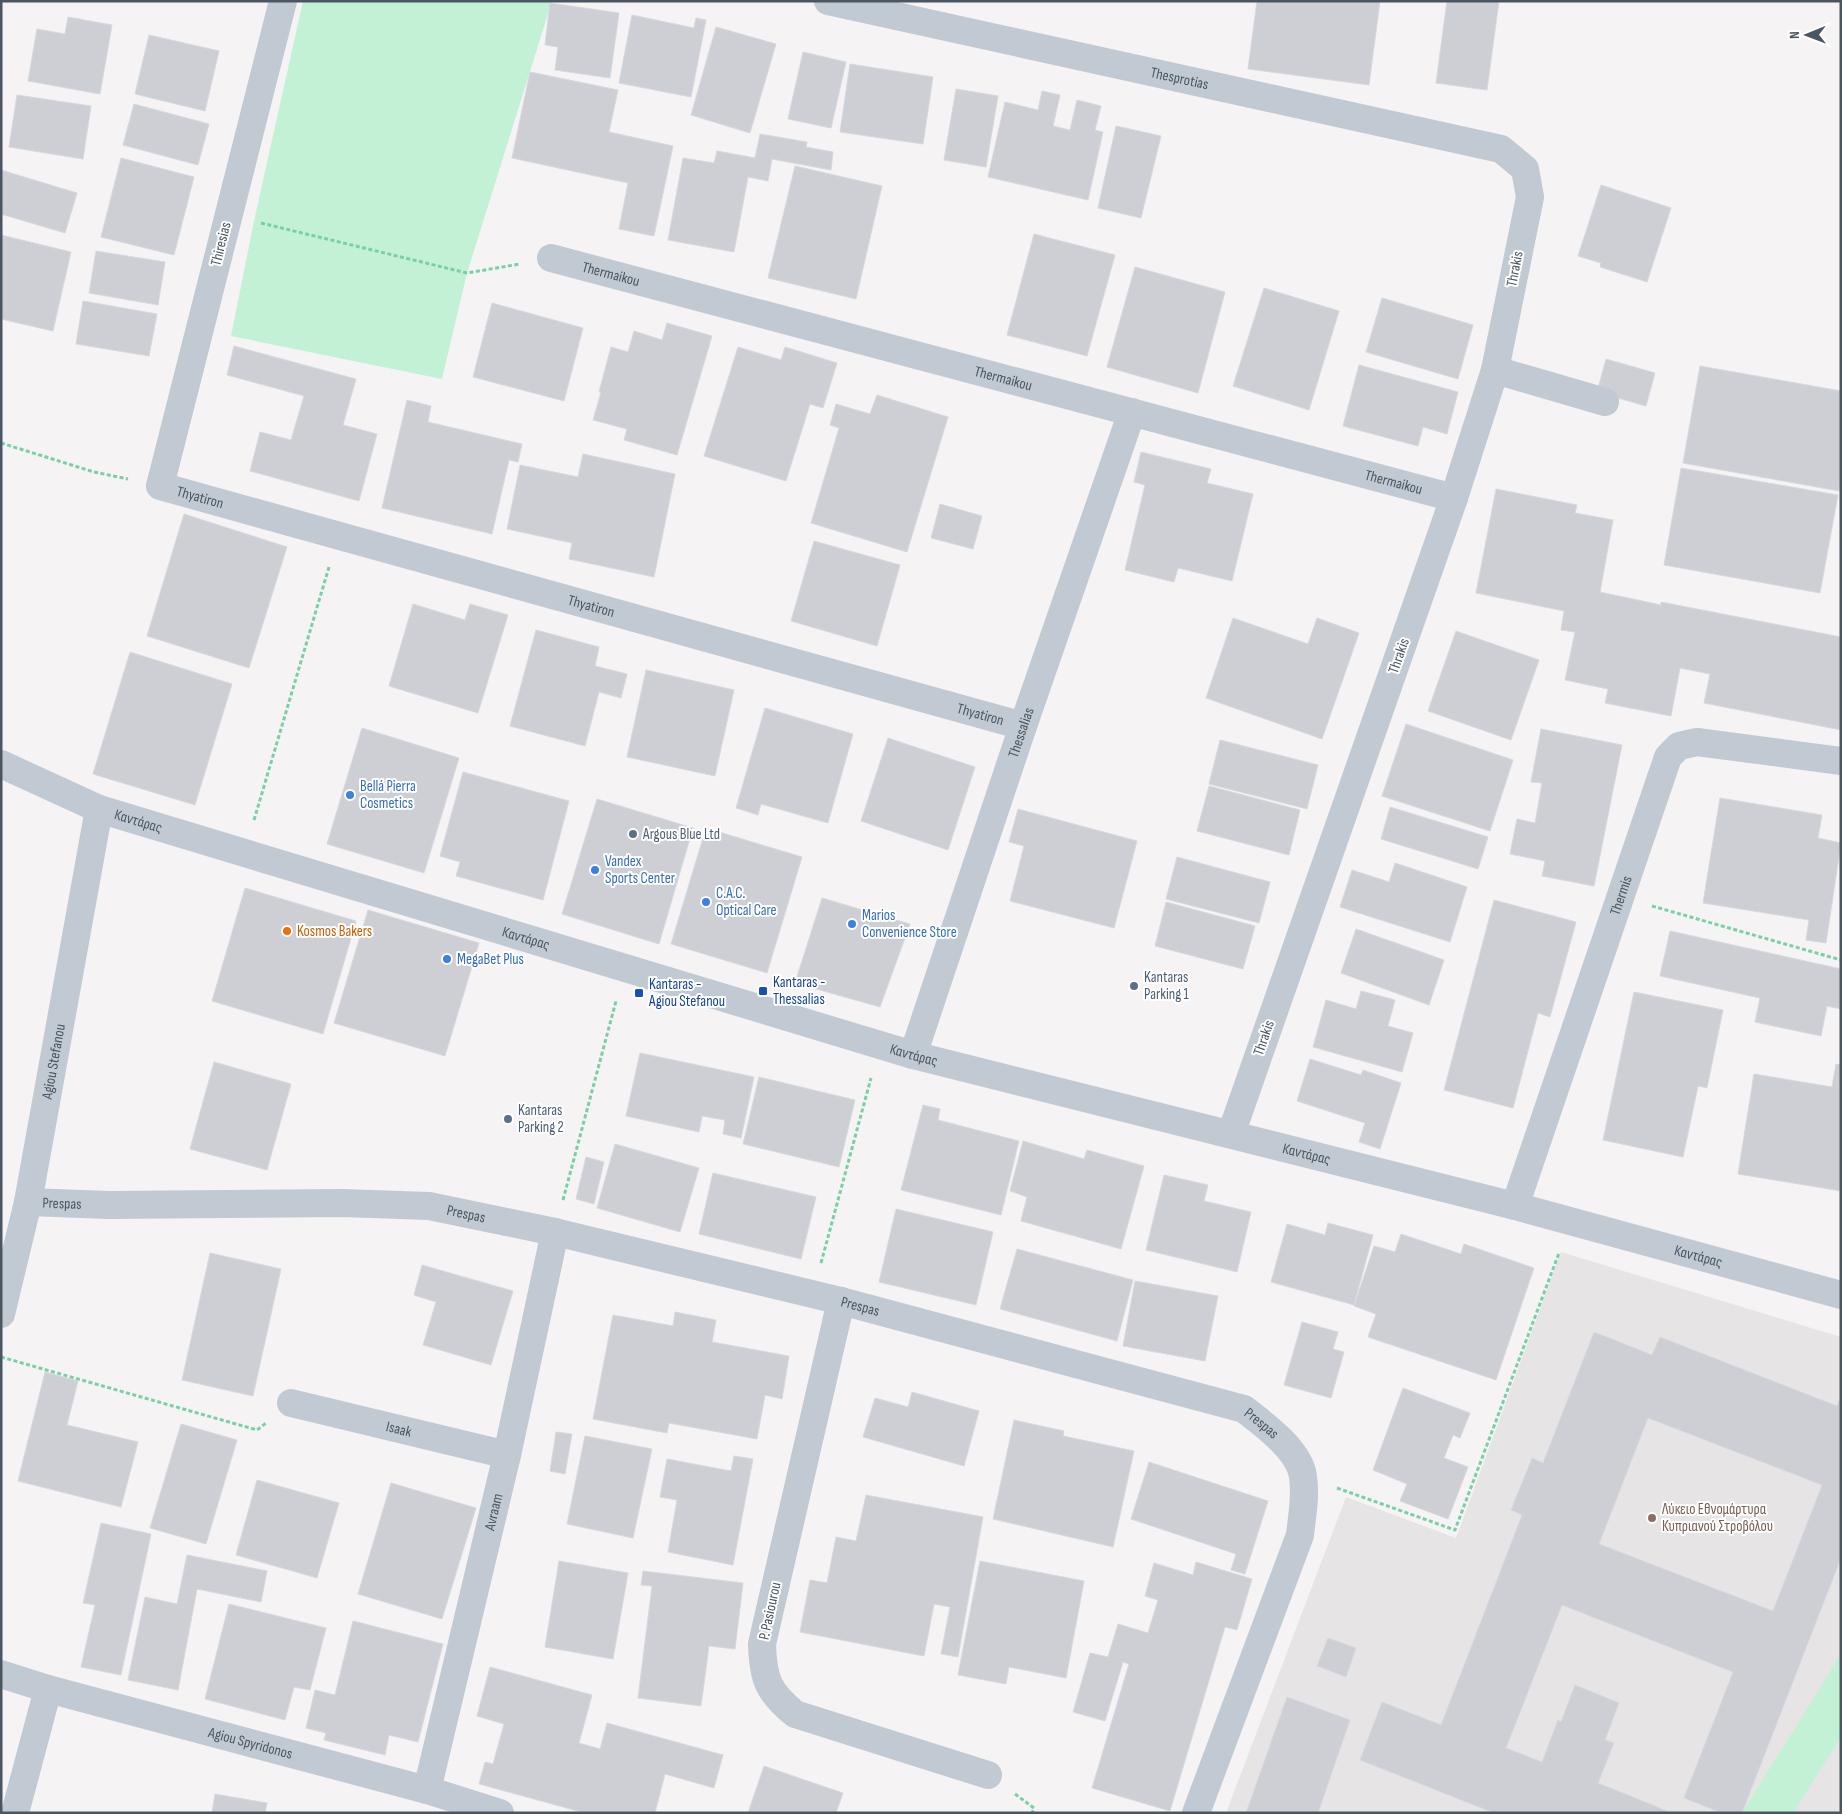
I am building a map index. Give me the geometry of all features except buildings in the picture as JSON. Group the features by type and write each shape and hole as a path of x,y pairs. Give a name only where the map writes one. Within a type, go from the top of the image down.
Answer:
{"street":[{"name":"Thiresias","path":"160,486 283,1"},
{"name":"Thesprotias","path":"828,1 1501,149 1525,170"},
{"name":"Thrakis","path":"1231,1134 1454,498 1495,370 1530,197 1525,170"},
{"name":"Thermaikou","path":"551,258 1454,498"},
{"path":"1495,370 1605,402"},
{"name":"Thessalias","path":"913,1055 1023,726 1132,412"},
{"name":"Thyatiron","path":"160,486 1023,726"},
{"name":"Thermis","path":"1515,1206 1668,757 1679,746 1697,742 1841,761"},
{"name":"Καντάρας","path":"1,764 99,809 913,1055 1515,1206 1841,1296"},
{"name":"Agiou Stefanou","path":"1,1314 28,1202 99,809"},
{"name":"Prespas","path":"28,1202 109,1205 342,1203 429,1206 555,1232 841,1301 1244,1409 1279,1436 1299,1465 1303,1476 1304,1501 1300,1535 1196,1813"},
{"name":"Avraam","path":"427,1790 507,1455 555,1232"},
{"name":"P. Pasiourou","path":"841,1301 762,1644 762,1662 768,1685 778,1700 795,1714 988,1775"},
{"name":"Isaak","path":"291,1403 507,1455"},
{"name":"Agiou Spyridonos","path":"1,1674 48,1689 427,1790 500,1813"},
{"path":"15,1813 48,1689"}],"path":[{"path":"228,215 467,274 551,258"},
{"path":"1,443 94,472 160,486"},
{"path":"245,852 338,536"},
{"path":"1620,897 1841,960"},
{"path":"555,1232 625,967"},
{"path":"812,1295 880,1044"},
{"path":"1303,1476 1455,1530 1570,1221"},
{"path":"1,1357 257,1430 291,1403"}],"shaded area":[{"name":"Λύκειο Εθνομάρτυρα Κυπριανού Στροβόλου","path":"1561,1252 1841,1337 1841,1813 1226,1813 1346,1497 1456,1538"}],"green space":[{"path":"303,1 552,1 467,273 442,379 231,336 254,221"},
{"path":"1841,1654 1841,1737 1793,1813 1742,1813"}],"place":[{"name":"Bellá Pierra Cosmetics","path":"350,795"},
{"name":"Argous Blue Ltd","path":"633,834"},
{"name":"Vandex Sports Center","path":"595,870"},
{"name":"C.A.C. Optical Care","path":"706,902"},
{"name":"Marios Convenience Store","path":"852,924"},
{"name":"Kosmos Bakers","path":"287,931"},
{"name":"MegaBet Plus","path":"447,959"},
{"name":"Kantaras Parking 1","path":"1134,986"},
{"name":"Kantaras - Thessalias","path":"763,991"},
{"name":"Kantaras - Agiou Stefanou","path":"639,993"},
{"name":"Kantaras Parking 2","path":"508,1119"},
{"name":"Λύκειο Εθνομάρτυρα Κυπριανού Στροβόλου","path":"1652,1518"}]}
